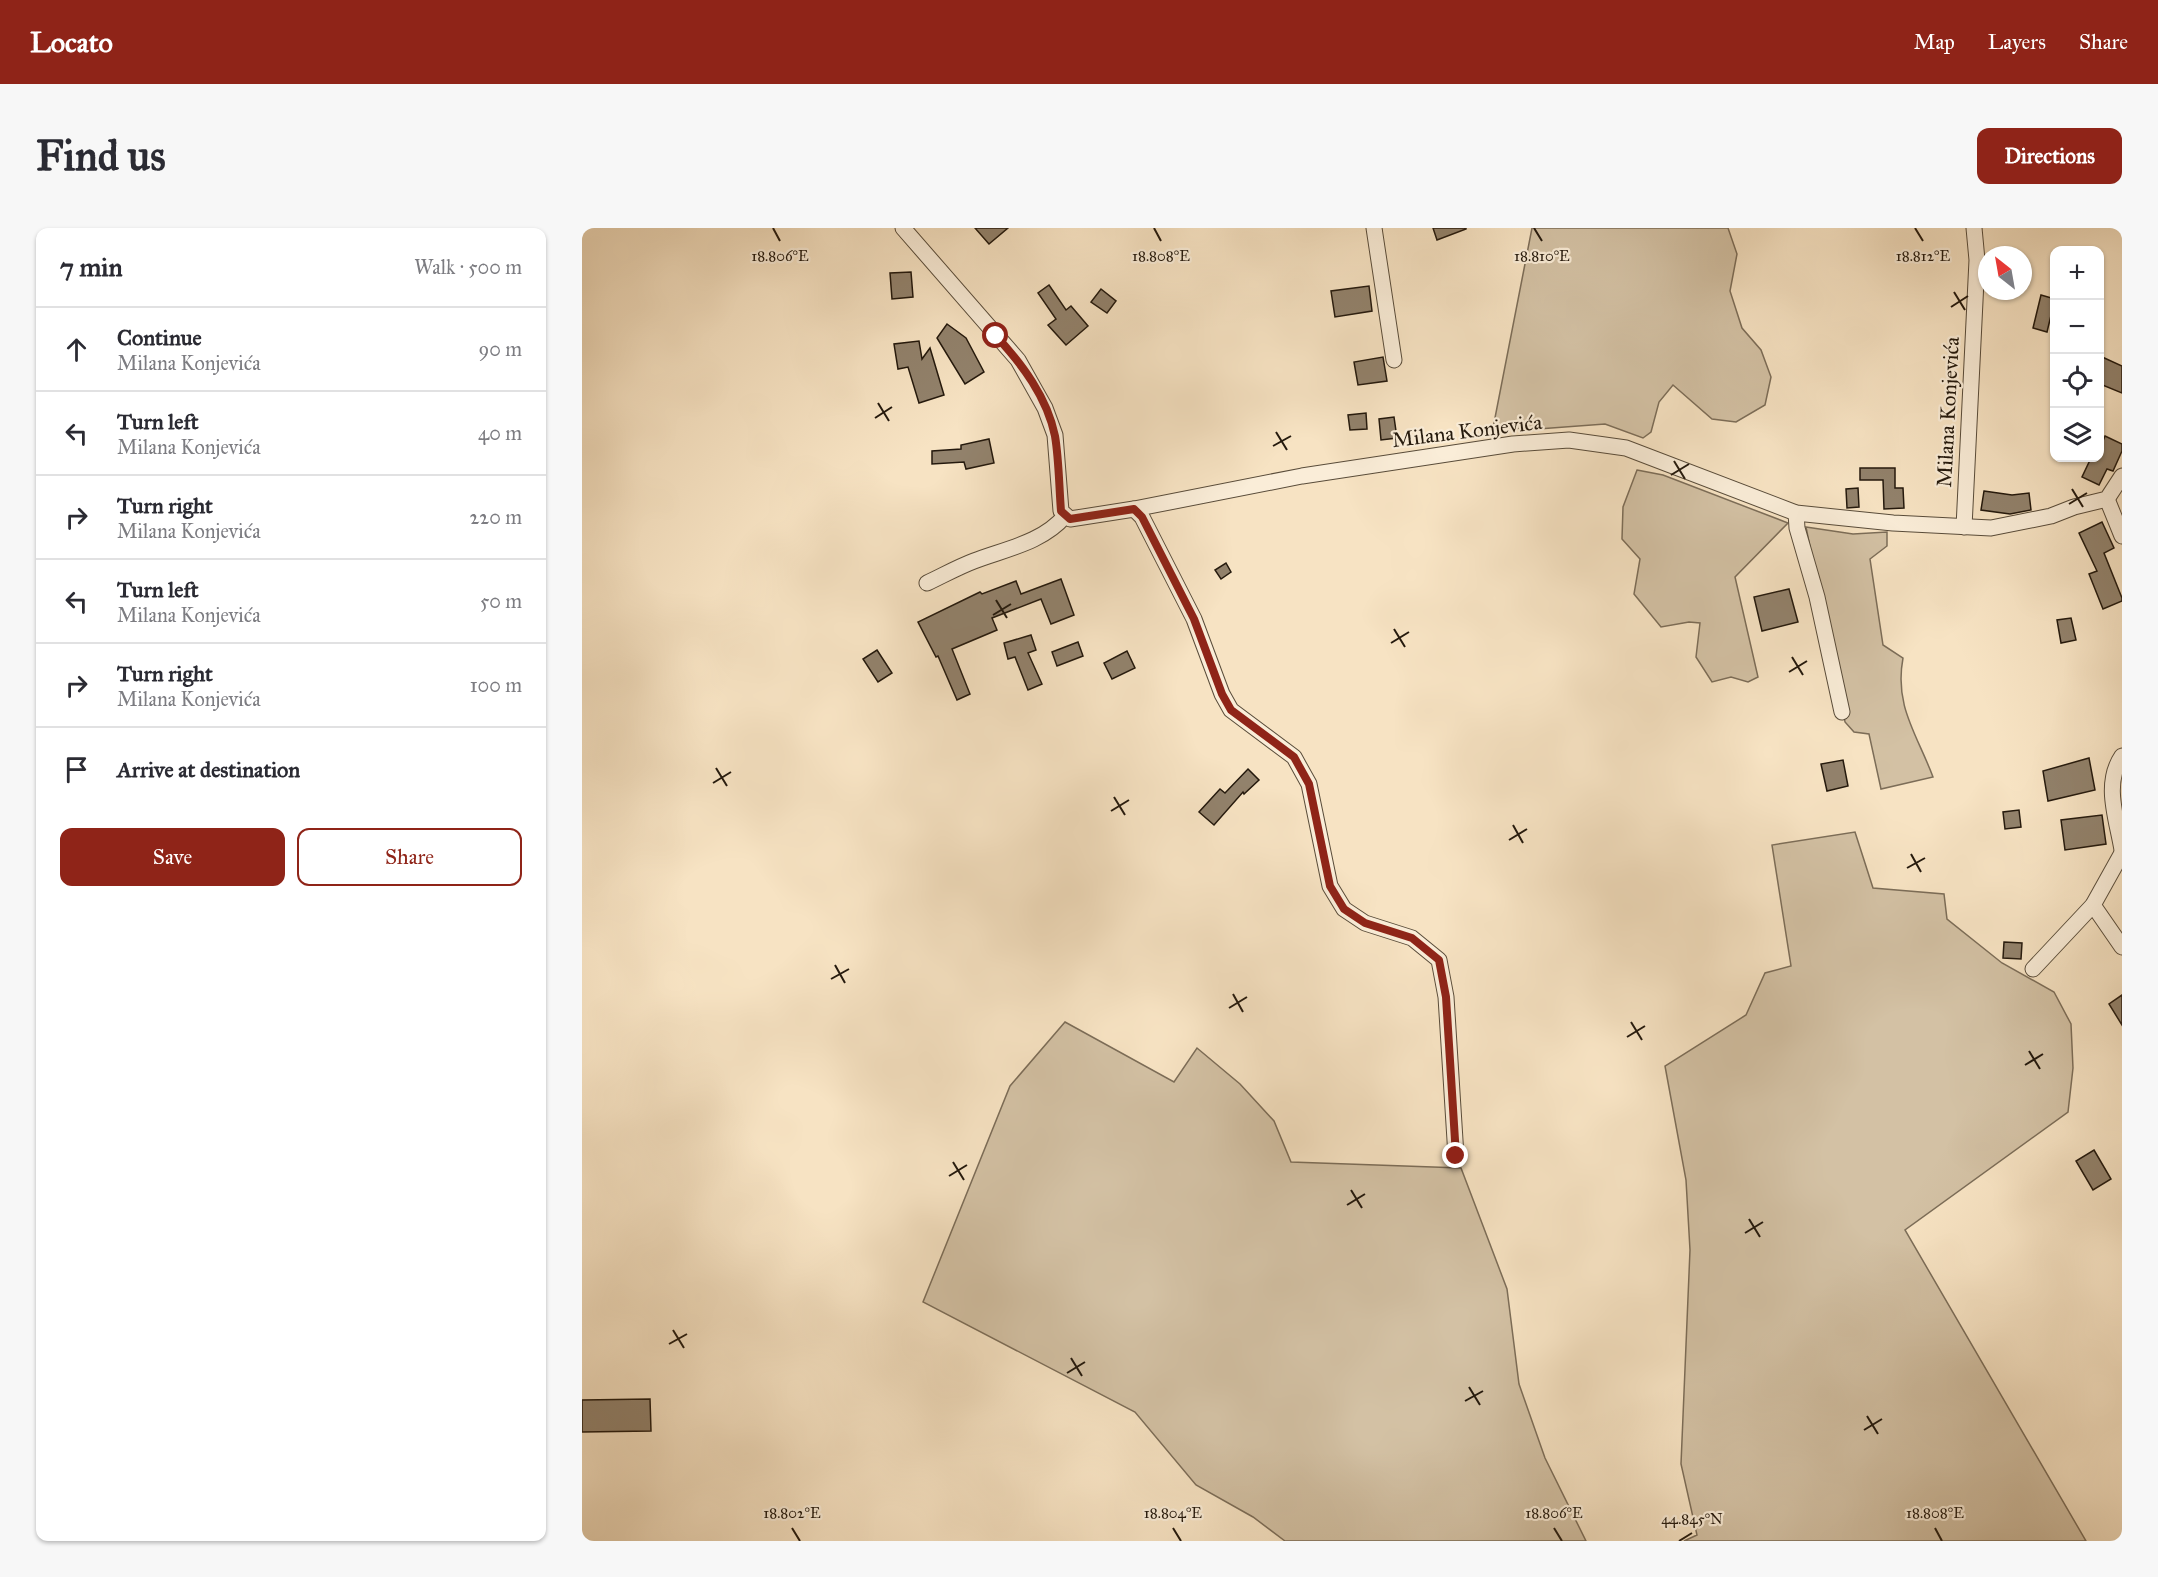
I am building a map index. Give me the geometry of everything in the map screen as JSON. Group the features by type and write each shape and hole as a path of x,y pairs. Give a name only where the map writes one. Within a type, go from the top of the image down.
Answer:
{"street":[{"path":"903,228 1018,360 1046,408 1055,435 1061,511 1065,516 1019,548 974,561 927,583"},
{"path":"1374,228 1394,360"},
{"name":"Milana Konjevića","path":"1964,527 1977,260 1974,228"},
{"name":"Milana Konjevića","path":"1065,516 1070,519 1134,509 1302,476 1513,444 1569,440 1626,448 1796,513 1991,528 2019,524 2107,499"},
{"path":"2122,476 2107,499 2122,536"},
{"path":"1134,509 1142,517 1194,619 1222,694 1231,710 1294,757 1309,784 1330,886 1344,909 1365,923 1412,938 1439,960 1446,997 1456,1156"},
{"path":"1796,513 1797,528 1817,597 1842,712"},
{"path":"2033,969 2093,905 2122,851 2111,785 2116,765 2122,756"},
{"path":"2093,905 2122,947"}],"shaded area":[{"path":"1532,228 1728,228 1737,254 1730,291 1742,328 1761,350 1771,377 1765,405 1736,422 1712,419 1673,385 1659,402 1651,432 1643,438 1605,424 1538,429 1493,428"},
{"path":"1637,470 1663,475 1788,523 1735,577 1758,677 1748,682 1731,677 1712,682 1696,657 1700,623 1689,622 1661,627 1634,594 1640,559 1622,539 1623,507"},
{"path":"1806,527 1853,534 1887,532 1887,546 1870,559 1883,645 1903,658 1901,675 1904,705 1933,777 1881,789 1869,734 1854,732 1845,722"},
{"path":"1855,832 1873,888 1944,894 1947,919 2002,963 2054,992 2071,1024 2073,1068 2068,1112 1905,1230 2086,1541 1684,1541 1697,1535 1681,1464 1690,1250 1686,1180 1665,1066 1746,1015 1765,973 1791,966 1772,845"},
{"path":"1065,1022 1174,1082 1197,1048 1240,1084 1274,1121 1291,1162 1461,1168 1507,1289 1519,1384 1545,1458 1586,1541 1285,1541 1253,1517 1196,1485 1135,1412 923,1302 1010,1086"}],"building":[{"path":"975,228 1008,228 989,244"},
{"path":"1433,228 1466,228 1466,229 1437,240"},
{"path":"911,272 913,297 892,299 890,273"},
{"path":"1049,285 1066,310 1071,306 1088,326 1066,345 1048,325 1056,319 1038,293"},
{"path":"1369,286 1372,311 1335,317 1331,291"},
{"path":"1101,289 1116,301 1107,313 1091,302"},
{"path":"2041,295 2050,298 2050,320 2047,332 2033,328"},
{"path":"947,324 966,338 984,372 965,384 937,338"},
{"path":"919,341 922,359 930,348 944,395 919,403 908,367 898,369 894,344"},
{"path":"1383,357 1387,381 1358,385 1354,362"},
{"path":"2104,358 2122,366 2122,393 2104,386"},
{"path":"1366,413 1367,429 1350,430 1348,415"},
{"path":"1394,417 1397,438 1381,440 1379,419"},
{"path":"2105,436 2122,444 2122,451 2113,471 2107,469 2099,485 2082,477 2089,462 2104,462"},
{"path":"989,439 994,463 966,469 964,462 932,464 932,451 961,449 961,445"},
{"path":"1860,468 1895,468 1895,488 1903,488 1904,508 1884,509 1883,480 1860,480"},
{"path":"1858,488 1859,507 1847,508 1846,489"},
{"path":"1984,491 2012,495 2029,493 2031,510 2010,514 1981,510"},
{"path":"2102,522 2114,548 2104,553 2122,598 2122,601 2103,609 2089,574 2097,571 2079,533"},
{"path":"1226,563 1231,572 1221,579 1215,570"},
{"path":"1061,579 1074,615 1051,624 1041,599 992,618 997,630 952,649 970,694 957,700 938,656 936,657 918,622 980,592 982,594 1016,581 1021,594"},
{"path":"1789,589 1798,622 1762,631 1754,597"},
{"path":"2071,618 2076,640 2061,643 2057,620"},
{"path":"1031,635 1036,650 1028,653 1042,684 1028,690 1015,657 1008,659 1004,643"},
{"path":"1078,642 1083,656 1057,666 1052,652"},
{"path":"877,650 892,673 878,682 863,659"},
{"path":"1127,651 1135,668 1112,679 1104,663"},
{"path":"2089,758 2095,790 2048,801 2043,771"},
{"path":"1843,760 1848,786 1827,791 1821,764"},
{"path":"1248,769 1259,780 1244,794 1243,792 1214,825 1199,812 1220,789 1225,793"},
{"path":"2019,810 2021,827 2005,829 2003,812"},
{"path":"2102,815 2106,844 2065,850 2061,820"},
{"path":"2004,942 2022,943 2021,959 2003,958"},
{"path":"2122,995 2122,1025 2109,1004"},
{"path":"2094,1150 2111,1179 2093,1190 2076,1161"},
{"path":"650,1399 651,1431 582,1432 582,1400"}],"route":[{"path":"996,336 1018,360 1046,408 1055,435 1061,511 1070,519 1134,509 1142,517 1194,619 1222,694 1231,710 1243,722 1277,743 1294,757 1309,784 1330,886 1344,909 1365,923 1412,938 1439,960 1446,997 1456,1156"}]}
